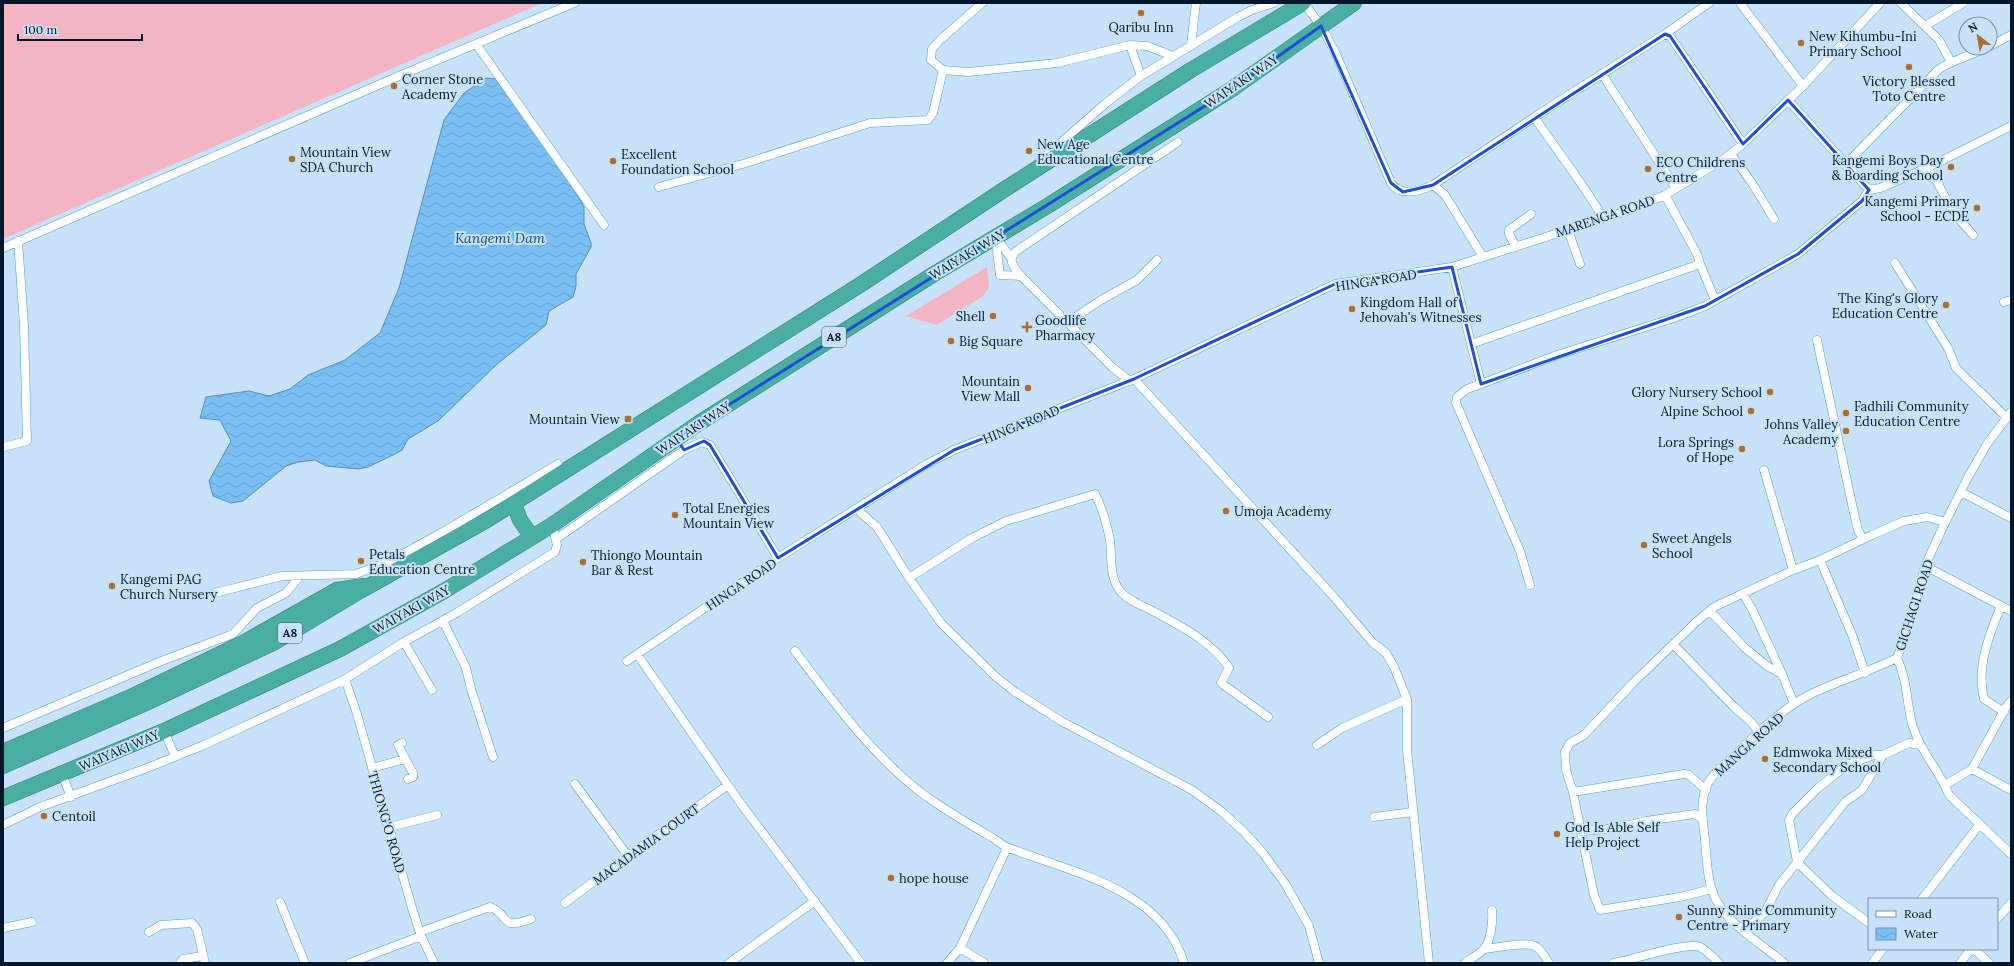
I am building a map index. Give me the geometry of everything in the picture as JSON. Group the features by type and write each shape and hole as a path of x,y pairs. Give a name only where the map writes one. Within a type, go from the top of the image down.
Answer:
{"highway":[{"name":"A8","path":"3,766 146,703 275,642 514,504 862,283 1191,70 1304,3"},
{"name":"WAIYAKI WAY","path":"3,798 164,731 340,649 444,591 532,537 554,532 680,444 995,236 1049,205 1232,88 1354,3"},
{"path":"514,504 520,520 532,537"},
{"path":"3,752 135,695 243,643 337,590 372,585"}],"street":[{"path":"3,248 574,3"},
{"path":"982,3 932,49 931,60 943,70 968,72 1057,63 1130,45 1147,46 1173,56"},
{"path":"1190,45 1196,3"},
{"path":"1005,189 1106,103 1141,76 1190,45 1246,13 1274,3"},
{"path":"1304,3 1322,26 1336,54 1393,187 1403,192 1427,188 1433,185 1665,34 1709,3"},
{"path":"1740,3 1803,86"},
{"name":"MARENGA ROAD","path":"1452,268 1627,211 1665,195 1732,154 1803,86 1880,3"},
{"path":"1901,3 1939,40 1951,62"},
{"path":"1925,26 1963,3"},
{"path":"1665,34 1670,36 1743,144"},
{"path":"1998,42 2011,35"},
{"path":"476,44 604,225"},
{"path":"1130,45 1141,76"},
{"path":"1846,165 1913,94 1939,69 1951,62 1970,56"},
{"path":"659,188 746,163 870,123 928,120 932,113 943,70"},
{"path":"1602,74 1676,188"},
{"path":"1788,100 1869,190"},
{"path":"1535,118 1562,159 1588,191 1603,218"},
{"path":"1530,585 1520,552 1456,403 1457,397 1467,389 1557,355 1674,318 1705,306 1798,254 1862,201 1869,190 1880,188 1927,168 2011,126"},
{"path":"1011,258 1016,252 1178,142"},
{"path":"1732,154 1774,219"},
{"path":"1927,168 1935,178 1953,212 1973,235"},
{"path":"1433,185 1445,195 1483,257"},
{"path":"1665,195 1697,254 1715,300"},
{"path":"1516,247 1509,234 1509,230 1531,214"},
{"path":"1568,230 1580,264"},
{"path":"995,236 1011,258 1011,263 1021,276 1112,367 1132,380 1334,598 1372,642 1386,653 1394,667 1407,699 1407,750 1429,963"},
{"path":"995,236 1000,275 1021,276"},
{"path":"3,447 27,441 24,325 18,241"},
{"path":"1068,322 1140,278 1157,260"},
{"path":"1895,263 1948,348 1956,368 2009,415"},
{"path":"1471,344 1700,264"},
{"path":"1452,268 1481,384"},
{"name":"HINGA ROAD","path":"627,661 778,558 927,464 954,450 1132,380 1335,284 1452,268"},
{"path":"1817,340 1853,509 1858,530 1863,540"},
{"name":"GICHAGI ROAD","path":"2009,415 1987,444 1945,522 1925,566 1912,617 1897,658 1904,673 1909,709 1920,745 1929,762 1945,785 1949,795 2011,854"},
{"path":"680,444 702,442 710,445 778,558"},
{"path":"211,594 282,576 356,574 388,562 558,464"},
{"path":"1764,470 1794,570"},
{"path":"1961,492 2011,518"},
{"path":"909,578 972,538 1006,521 1095,494 1100,502 1110,539 1114,577 1120,590 1132,600 1184,629 1213,649 1223,659 1229,668 1221,683 1268,717"},
{"path":"858,508 861,513 877,527 909,578 941,623 975,658 1016,692 1061,721 1192,790 1221,811 1233,822 1263,853 1286,885 1309,926 1319,963"},
{"path":"1712,888 1680,897 1600,910 1594,895 1573,792 1566,770 1565,752 1570,743 1584,735 1612,704 1673,644 1714,607 1904,521 1927,517 1945,522"},
{"path":"3,825 40,807 71,797 239,729 345,679 555,552 557,545 554,532"},
{"path":"1820,560 1853,637 1865,673"},
{"path":"1925,566 2011,611"},
{"path":"3,728 151,665 234,634 257,608 286,593 300,576"},
{"path":"1742,594 1752,609 1794,704"},
{"path":"2001,606 1987,643 1981,683 1984,699 2004,712"},
{"path":"1710,611 1745,648 1767,666 1782,674"},
{"path":"443,621 466,668 492,757"},
{"path":"404,642 432,690"},
{"path":"1673,644 1733,706 1751,722 1759,732"},
{"path":"795,651 845,716 893,769 932,800 1007,848 1075,872 1126,894 1168,930 1175,940 1184,963"},
{"path":"637,654 728,785 861,963"},
{"name":"MANGA ROAD","path":"1784,963 1744,931 1718,905 1708,870 1702,809 1706,790 1713,776 1759,732 1794,704 1813,693 1865,673 1897,658"},
{"name":"THIONG'O ROAD","path":"345,679 358,714 412,908 421,934 434,963"},
{"path":"1317,745 1342,728 1407,699"},
{"path":"1945,785 1972,769 2011,701"},
{"path":"164,731 175,756"},
{"path":"402,743 398,745 413,773 413,777 408,779"},
{"path":"1868,922 1831,895 1797,862 1789,820 1793,813 1818,788 1847,766 1874,755 1883,755 1909,743 1920,745"},
{"path":"1744,931 1765,912 1778,885 1845,802 1862,790 1883,755"},
{"path":"372,768 405,759"},
{"path":"1972,769 2011,790"},
{"path":"62,774 71,797"},
{"path":"1573,792 1684,774 1689,775 1706,790"},
{"path":"575,784 628,856"},
{"name":"MACADAMIA COURT","path":"565,903 728,785"},
{"path":"1374,817 1413,812"},
{"path":"1580,828 1584,831 1590,832 1618,828 1646,821 1695,814 1703,820"},
{"path":"390,827 437,815"},
{"path":"1923,898 1980,824"},
{"path":"947,963 960,948 1007,848"},
{"path":"729,963 815,901"},
{"path":"280,902 305,963"},
{"path":"1998,918 2011,903"},
{"path":"350,963 490,907 510,924 515,925 531,919"},
{"path":"1484,949 1491,929 1492,910"},
{"path":"3,928 32,922"},
{"path":"149,932 161,925 192,923 197,929 204,960 183,959 180,963"},
{"path":"1465,963 1484,949 1513,945 1534,946 1541,951 1549,963"},
{"path":"1613,963 1647,954 1690,946 1699,947 1719,963"},
{"path":"960,948 984,963"},
{"path":"1872,963 1882,950"},
{"path":"1960,963 1971,950"},
{"path":"1973,950 1988,963"}],"highlighted area":[{"path":"1321,26 1391,183 1403,192 1433,185 1665,34 1670,36 1743,144 1788,100 1869,190 1862,201 1798,254 1705,306 1481,384 1452,267 1335,284 1134,379 954,450 778,558 710,445 704,441 684,450 676,438 1232,89"}],"shaded area":[{"path":"3,3 542,3 3,239"},
{"path":"987,267 989,287 983,296 937,325 906,316"}],"water":[{"name":"Kangemi Dam","path":"486,78 497,79 563,170 584,207 584,224 591,247 576,274 576,286 573,297 549,311 546,325 496,365 438,421 408,439 402,450 395,454 368,467 359,469 326,466 315,460 298,462 286,466 243,501 231,503 213,496 209,481 231,441 220,420 200,418 206,397 249,391 269,396 290,389 308,375 345,360 380,333 399,288 444,120 464,93"}],"place":[{"name":"Qaribu Inn","path":"1141,13"},
{"name":"New Kihumbu-Ini Primary School","path":"1801,43"},
{"name":"Victory Blessed Toto Centre","path":"1909,67"},
{"name":"Corner Stone Academy","path":"394,86"},
{"name":"New Age Educational Centre","path":"1029,151"},
{"name":"Mountain View SDA Church","path":"292,159"},
{"name":"Excellent Foundation School","path":"613,161"},
{"name":"Kangemi Boys Day & Boarding School","path":"1951,167"},
{"name":"ECO Childrens Centre","path":"1648,169"},
{"name":"Kangemi Primary School - ECDE","path":"1977,208"},
{"name":"The King's Glory Education Centre","path":"1946,305"},
{"name":"Kingdom Hall of Jehovah's Witnesses","path":"1352,309"},
{"name":"Shell","path":"993,316"},
{"name":"Goodlife Pharmacy","path":"1027,327"},
{"name":"Big Square","path":"951,341"},
{"name":"Mountain View Mall","path":"1028,388"},
{"name":"Glory Nursery School","path":"1770,392"},
{"name":"Alpine School","path":"1751,411"},
{"name":"Fadhili Community Education Centre","path":"1846,413"},
{"name":"Mountain View","path":"628,419"},
{"name":"Johns Valley Academy","path":"1846,431"},
{"name":"Lora Springs of Hope","path":"1742,449"},
{"name":"Umoja Academy","path":"1226,511"},
{"name":"Total Energies Mountain View","path":"675,515"},
{"name":"Sweet Angels School","path":"1644,545"},
{"name":"Petals Education Centre","path":"361,561"},
{"name":"Thiongo Mountain Bar & Rest","path":"583,562"},
{"name":"Kangemi PAG Church Nursery","path":"112,586"},
{"name":"Edmwoka Mixed Secondary School","path":"1765,759"},
{"name":"Centoil","path":"44,816"},
{"name":"God Is Able Self Help Project","path":"1557,834"},
{"name":"hope house","path":"891,878"},
{"name":"Sunny Shine Community Centre - Primary","path":"1679,917"}]}
